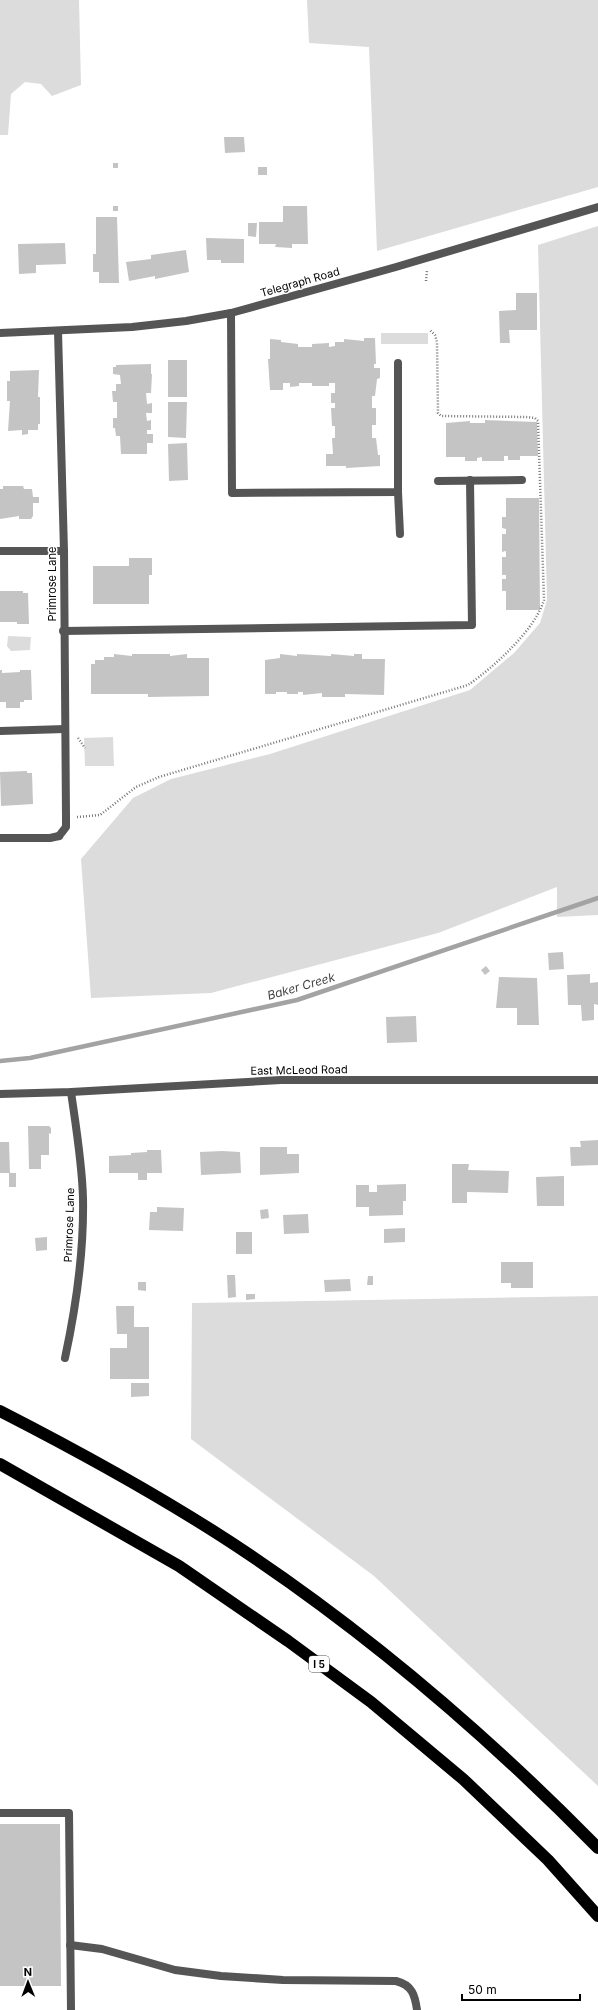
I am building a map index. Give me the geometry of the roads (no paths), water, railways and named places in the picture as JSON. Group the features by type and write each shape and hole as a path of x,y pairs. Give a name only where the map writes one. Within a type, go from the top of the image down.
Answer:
{"highway":[{"path":"0,1411 154,1494 250,1555 301,1591 396,1662 445,1703 537,1787 598,1848"},
{"name":"I 5","path":"0,1464 180,1566 288,1641 371,1702 463,1779 548,1860 598,1916"}],"street":[{"name":"Telegraph Road","path":"0,333 58,331 163,324 232,313 396,267 598,207"},
{"path":"232,313 232,493 398,492"},
{"name":"Primrose Lane","path":"0,838 50,838 59,836 66,827 63,630 64,551 58,331"},
{"path":"398,363 398,492 400,534"},
{"path":"63,630 472,626 470,480"},
{"path":"438,481 522,480"},
{"path":"0,551 64,551"},
{"path":"0,731 65,729"},
{"name":"East McLeod Road","path":"0,1094 71,1092 281,1080 598,1080"},
{"name":"Primrose Lane","path":"65,1358 78,1274 83,1199 80,1158 71,1092"},
{"path":"0,1813 69,1813 71,2010"},
{"path":"70,1945 102,1949 175,1970 221,1976 283,1980 396,1981 404,1983 412,1990 417,2010"}],"waterway":[{"name":"Baker Creek","path":"0,1061 30,1058 297,1000 598,898"}]}
